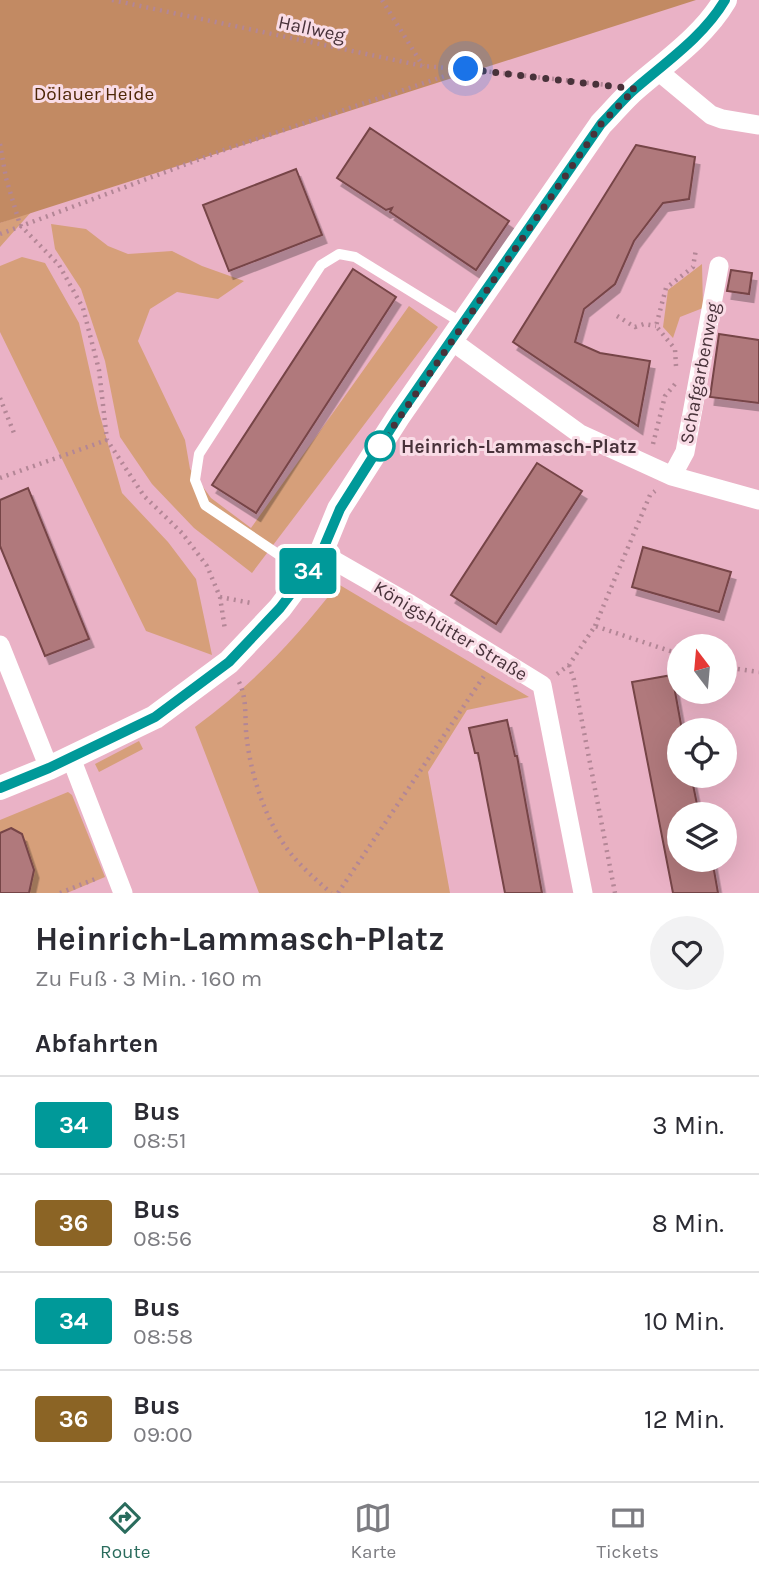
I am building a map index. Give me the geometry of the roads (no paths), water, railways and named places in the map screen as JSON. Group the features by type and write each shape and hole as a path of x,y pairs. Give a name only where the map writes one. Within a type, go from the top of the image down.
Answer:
{"street":[{"path":"0,788 60,763 155,717 229,662 280,608 313,563 340,509 398,417 601,124 717,13 725,0"},
{"path":"659,71 711,115 759,125"},
{"name":"Schafgarbenweg","path":"671,476 685,452 719,266"},
{"path":"458,332 580,434 671,476 759,500"},
{"name":"Königshütter Straße","path":"313,563 410,604 542,685 583,893"},
{"path":"1,648 123,893"}],"lane":[{"path":"313,563 205,505 195,480 199,454 321,265 339,254 355,257 458,332"}],"place":[{"name":"Heinrich-Lammasch-Platz","path":"380,446"}],"park label":[{"name":"Dölauer Heide","path":"94,93"}]}
